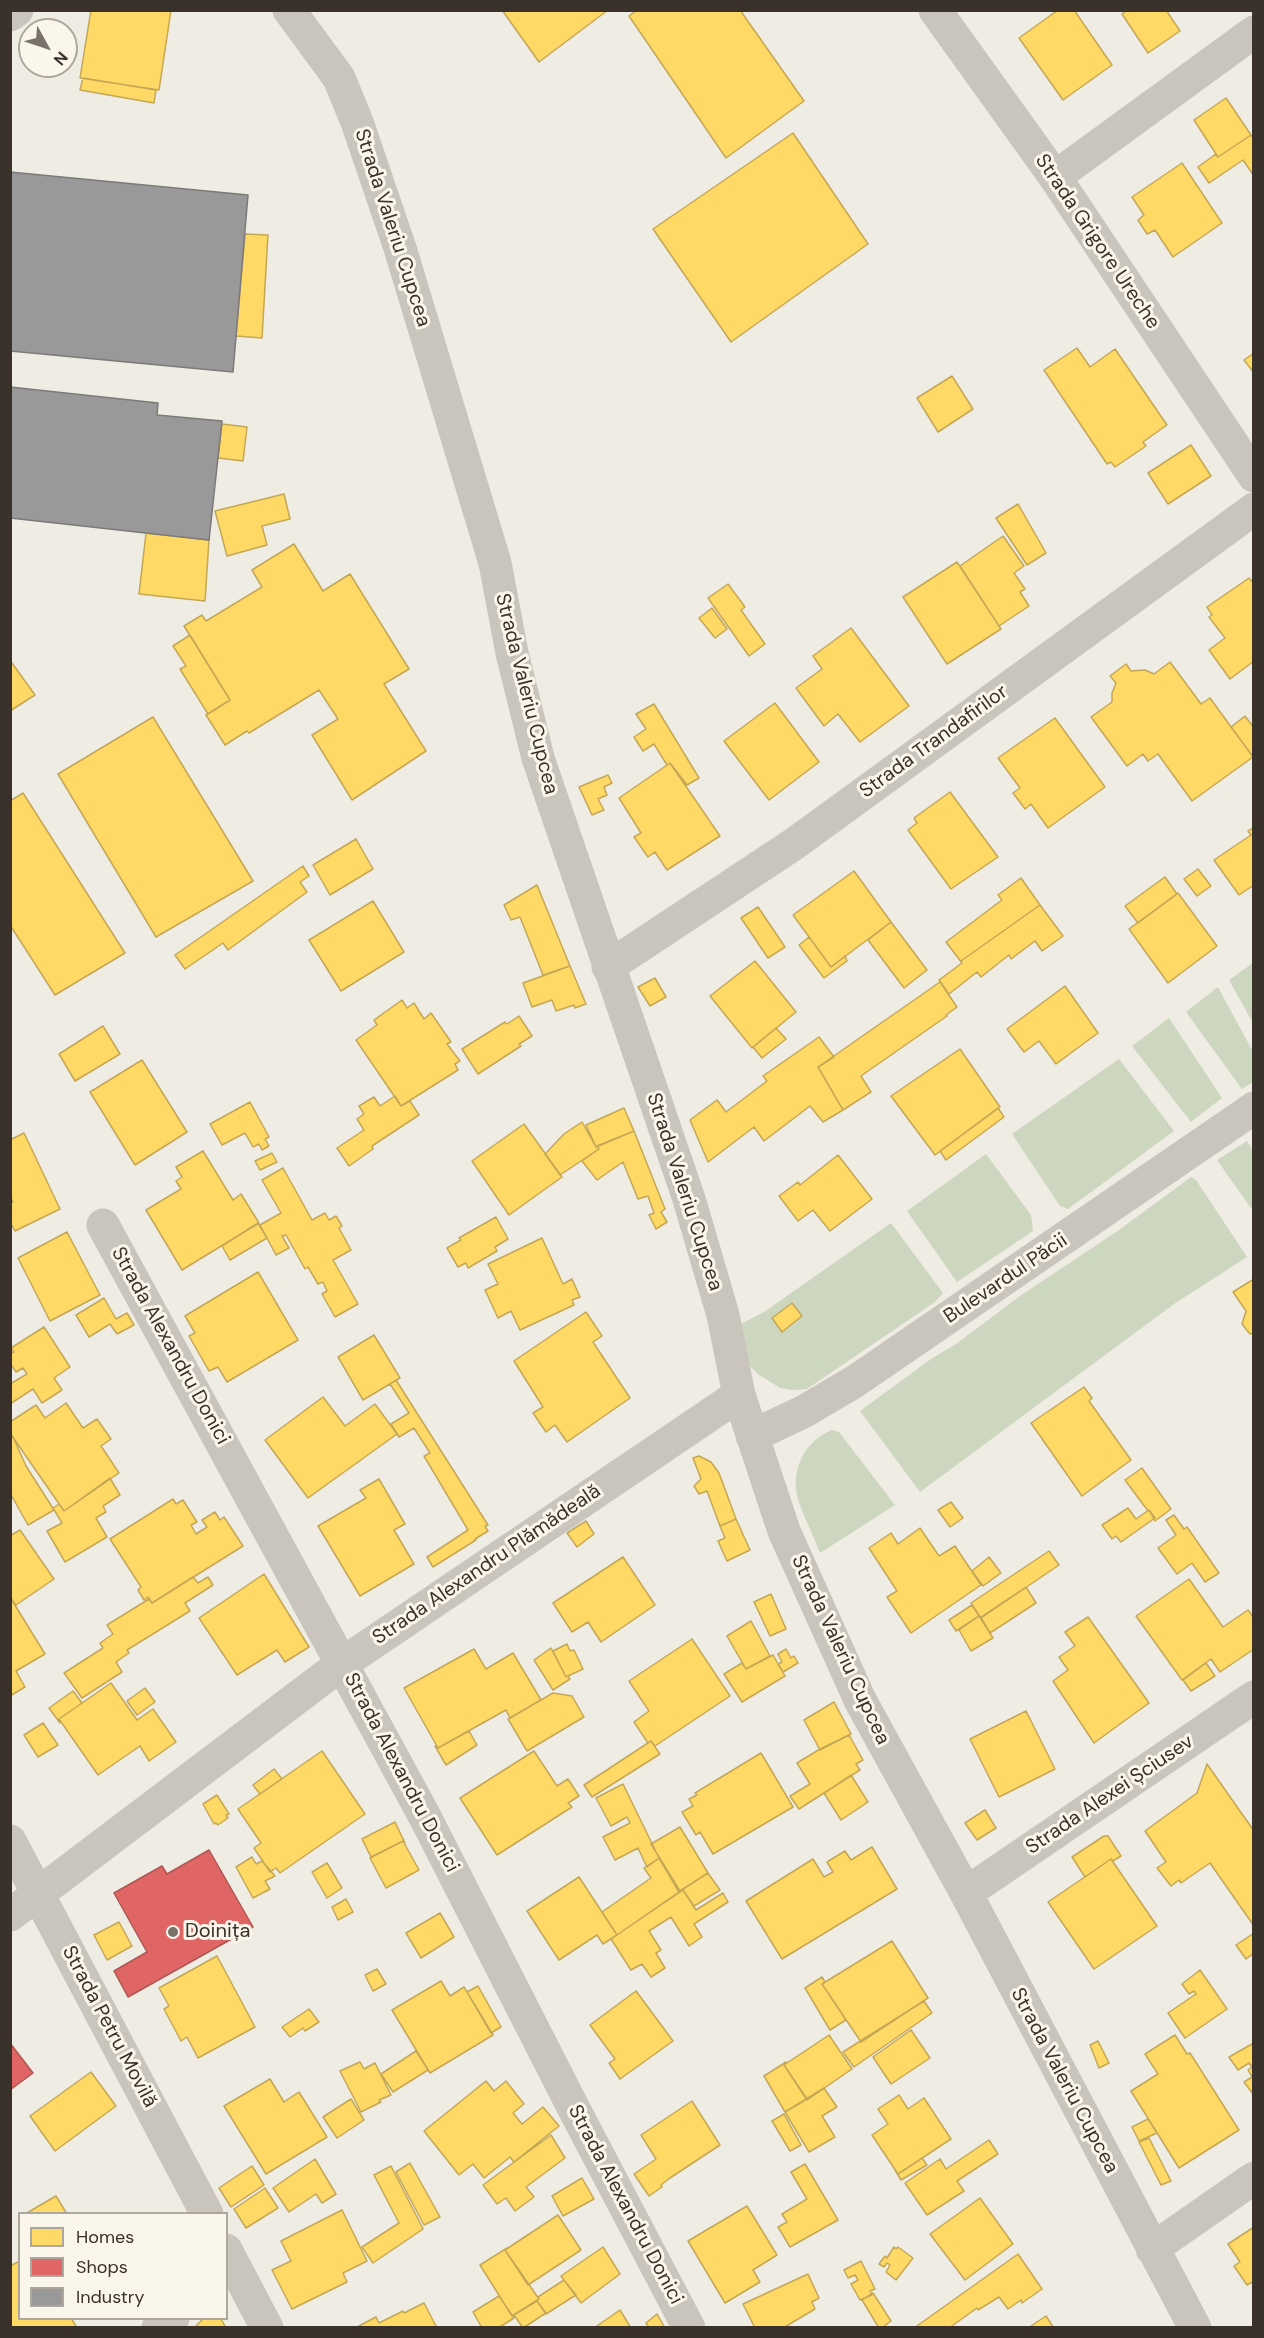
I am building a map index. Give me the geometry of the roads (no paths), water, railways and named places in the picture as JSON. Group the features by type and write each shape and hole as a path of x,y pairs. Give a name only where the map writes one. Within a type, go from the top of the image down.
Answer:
{"street":[{"path":"10,15 17,10"},
{"name":"Strada Valeriu Cupcea","path":"289,10 339,78 357,122 400,248 495,563 513,653 538,758 689,1199 723,1316 739,1395 784,1531 860,1700 966,1893 1195,2328"},
{"name":"Strada Grigore Ureche","path":"935,10 1055,177 1254,477"},
{"path":"1055,177 1254,32"},
{"name":"Strada Trandafirilor","path":"608,967 794,844 1254,509"},
{"name":"Bulevardul Păcii","path":"752,1436 803,1412 854,1383 1254,1108"},
{"name":"Strada Alexandru Donici","path":"103,1225 425,1817 689,2328"},
{"name":"Strada Alexandru Plămădeală","path":"10,1915 343,1663 739,1395"},
{"name":"Strada Alexei Șciusev","path":"966,1893 1254,1697"},
{"name":"Strada Petru Movilă","path":"10,1841 206,2212"},
{"path":"1152,2249 1254,2178"},
{"path":"231,2271 267,2328"},
{"path":"158,2328 171,2320"}],"place":[{"name":"Doinița","path":"173,1932"}]}
